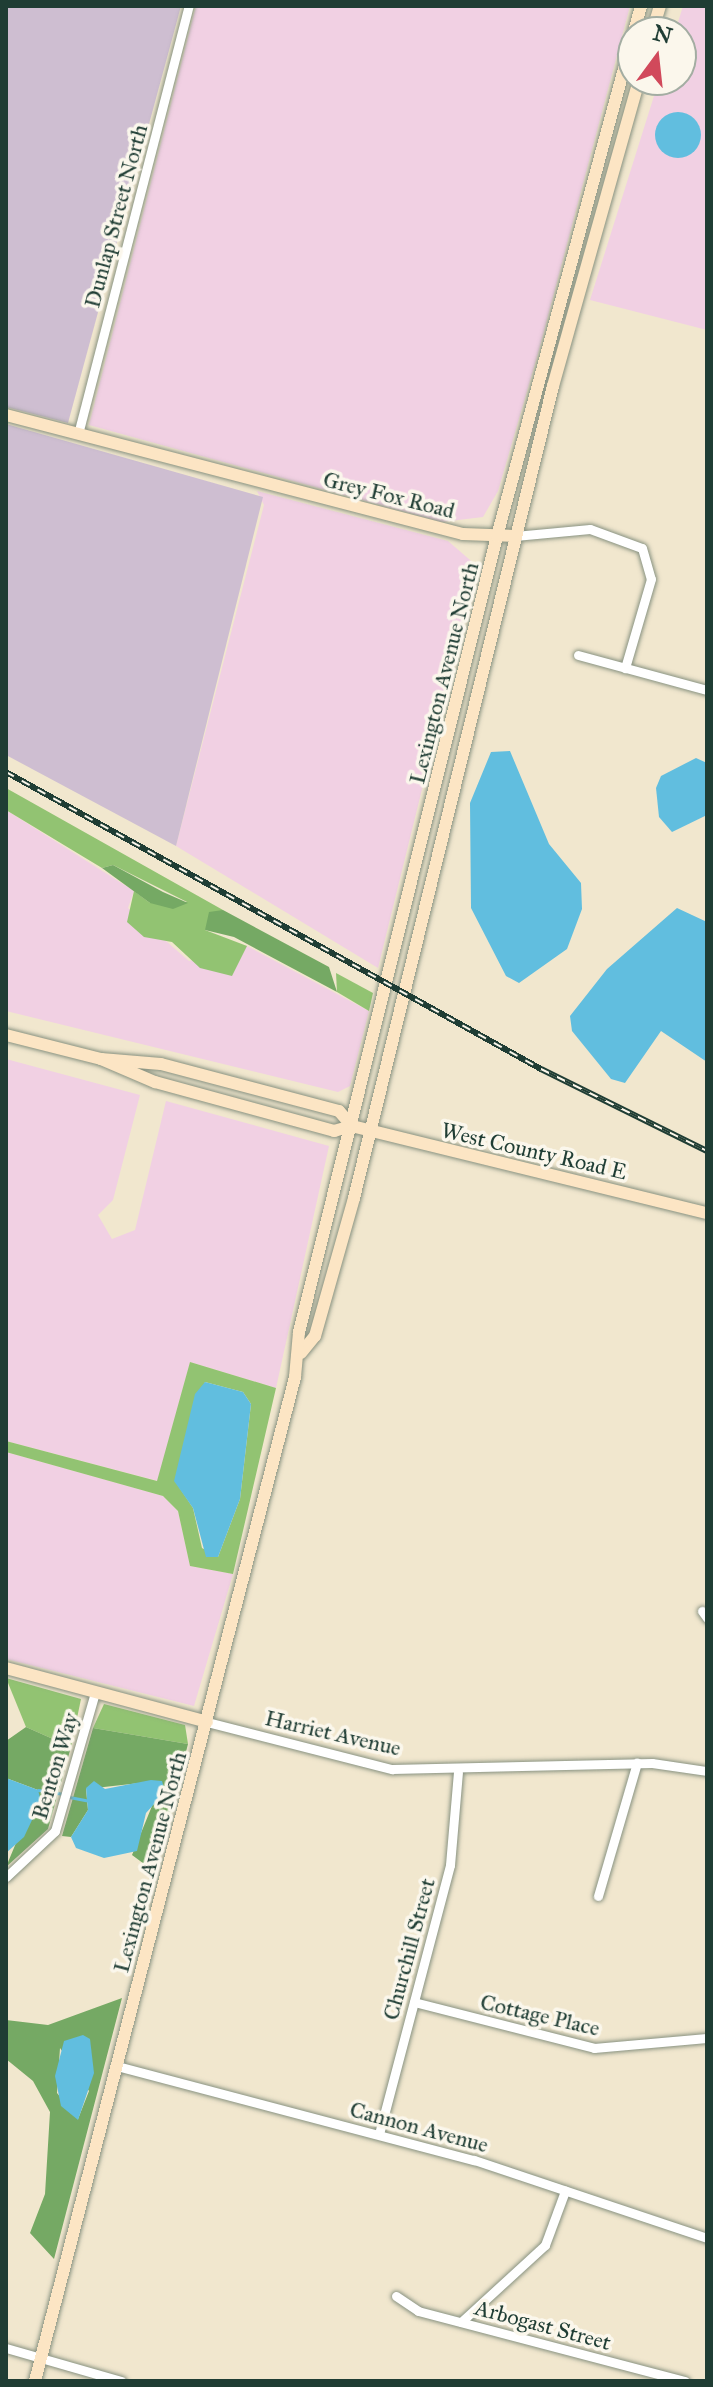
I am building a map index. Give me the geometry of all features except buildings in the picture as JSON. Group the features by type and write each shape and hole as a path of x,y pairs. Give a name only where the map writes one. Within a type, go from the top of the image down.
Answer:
{"main road":[{"name":"Lexington Avenue North","path":"35,2381 301,1353 299,1332 497,536 641,6"},
{"name":"Lexington Avenue North","path":"301,1353 315,1336 371,1131 515,536 635,96"},
{"name":"Grey Fox Road","path":"6,415 424,525 515,536"},
{"name":"West County Road E","path":"6,1035 101,1059 155,1082 319,1127 352,1126 707,1213"},
{"name":"West County Road E","path":"101,1059 161,1064 339,1111 352,1126"},
{"name":"Harriet Avenue","path":"6,1668 207,1722"}],"street":[{"name":"Dunlap Street North","path":"78,434 189,6"},
{"name":"Grey Fox Road","path":"515,536 590,529 642,548 651,579 625,668"},
{"path":"578,655 707,690"},
{"name":"Benton Way","path":"6,1877 55,1831 95,1692"},
{"name":"Harriet Avenue","path":"207,1722 367,1765 458,1772 637,1763 707,1771"},
{"path":"598,1896 637,1763"},
{"name":"Churchill Street","path":"379,2134 455,1840 458,1772"},
{"name":"Cottage Place","path":"414,2002 594,2048 707,2038"},
{"name":"Cannon Avenue","path":"117,2066 379,2134 707,2238"},
{"path":"461,2322 545,2245 565,2191"},
{"name":"Arbogast Street","path":"396,2296 461,2322 685,2381"},
{"path":"6,2348 121,2381"}],"shaded area":[{"path":"6,6 181,6 68,423 6,407"},
{"path":"196,6 630,6 627,16 617,16 617,55 539,350 498,491 483,517 442,522 89,425"},
{"path":"683,6 707,6 707,330 590,300 654,96 697,96 697,16 680,16"},
{"path":"6,424 263,497 176,846 6,755"},
{"path":"257,491 448,541 477,566 378,968 176,846 264,505"},
{"path":"6,810 134,891 128,908 189,961 247,946 369,1011 350,1086 338,1092 6,1011"},
{"path":"6,1059 140,1095 113,1200 98,1215 112,1239 135,1230 166,1101 329,1146 276,1388 190,1362 158,1481 6,1441"},
{"path":"6,1452 163,1496 178,1511 190,1566 233,1574 194,1706 6,1659"}],"green space":[{"path":"6,788 223,910 205,930 247,946 232,976 200,968 172,942 144,937 127,922 134,891 150,903 187,902 113,865 102,868 6,810"},
{"path":"113,865 188,903 173,909 150,903 102,868"},
{"path":"223,910 329,967 337,992 234,937 205,930 209,912"},
{"path":"336,973 373,993 369,1011 337,992"},
{"path":"190,1362 276,1388 233,1574 190,1566 178,1511 163,1496 6,1452 6,1441 157,1481","holes":["205,1382 243,1392 251,1404 240,1499 218,1557 202,1548 193,1508 175,1481"]},
{"path":"6,1678 81,1699 71,1747 26,1727"},
{"path":"104,1704 185,1725 188,1744 93,1728"},
{"path":"26,1727 71,1747 48,1829 6,1867 38,1790 6,1778 6,1741"},
{"path":"93,1728 188,1744 155,1872 132,1855 152,1806 140,1783 86,1789 88,1810 71,1837 62,1836"},
{"path":"122,1998 54,2259 30,2233 45,2194 50,2112 33,2081 6,2059 6,2020 48,2025","holes":["60,2048 89,2091 78,2119 57,2093"]}],"water":[{"path":"678,112 687,113 694,119 700,126 700,144 694,151 687,157 678,158 669,157 662,151 656,144 655,135 656,126 662,119 669,113"},
{"path":"510,751 549,844 581,883 582,909 567,949 519,983 506,976 471,908 470,803 491,752"},
{"path":"696,758 707,763 707,815 672,832 659,817 656,788 661,776"},
{"path":"677,908 707,922 707,1062 661,1031 625,1083 611,1079 572,1031 570,1016 607,969"},
{"path":"205,1382 243,1392 251,1404 240,1499 218,1557 206,1557 193,1508 174,1481 195,1394"},
{"path":"6,1778 38,1790 41,1801 24,1837 6,1853"},
{"path":"151,1780 162,1781 165,1792 146,1813 137,1851 104,1858 76,1848 71,1837 88,1810 86,1788 94,1781 105,1789"},
{"path":"83,2035 90,2039 94,2073 78,2120 61,2106 55,2076 64,2041"}],"waterway":[{"path":"38,1790 62,1794"},
{"path":"69,1797 89,1801"}],"railway":[{"path":"6,772 541,1069 707,1151"}]}
